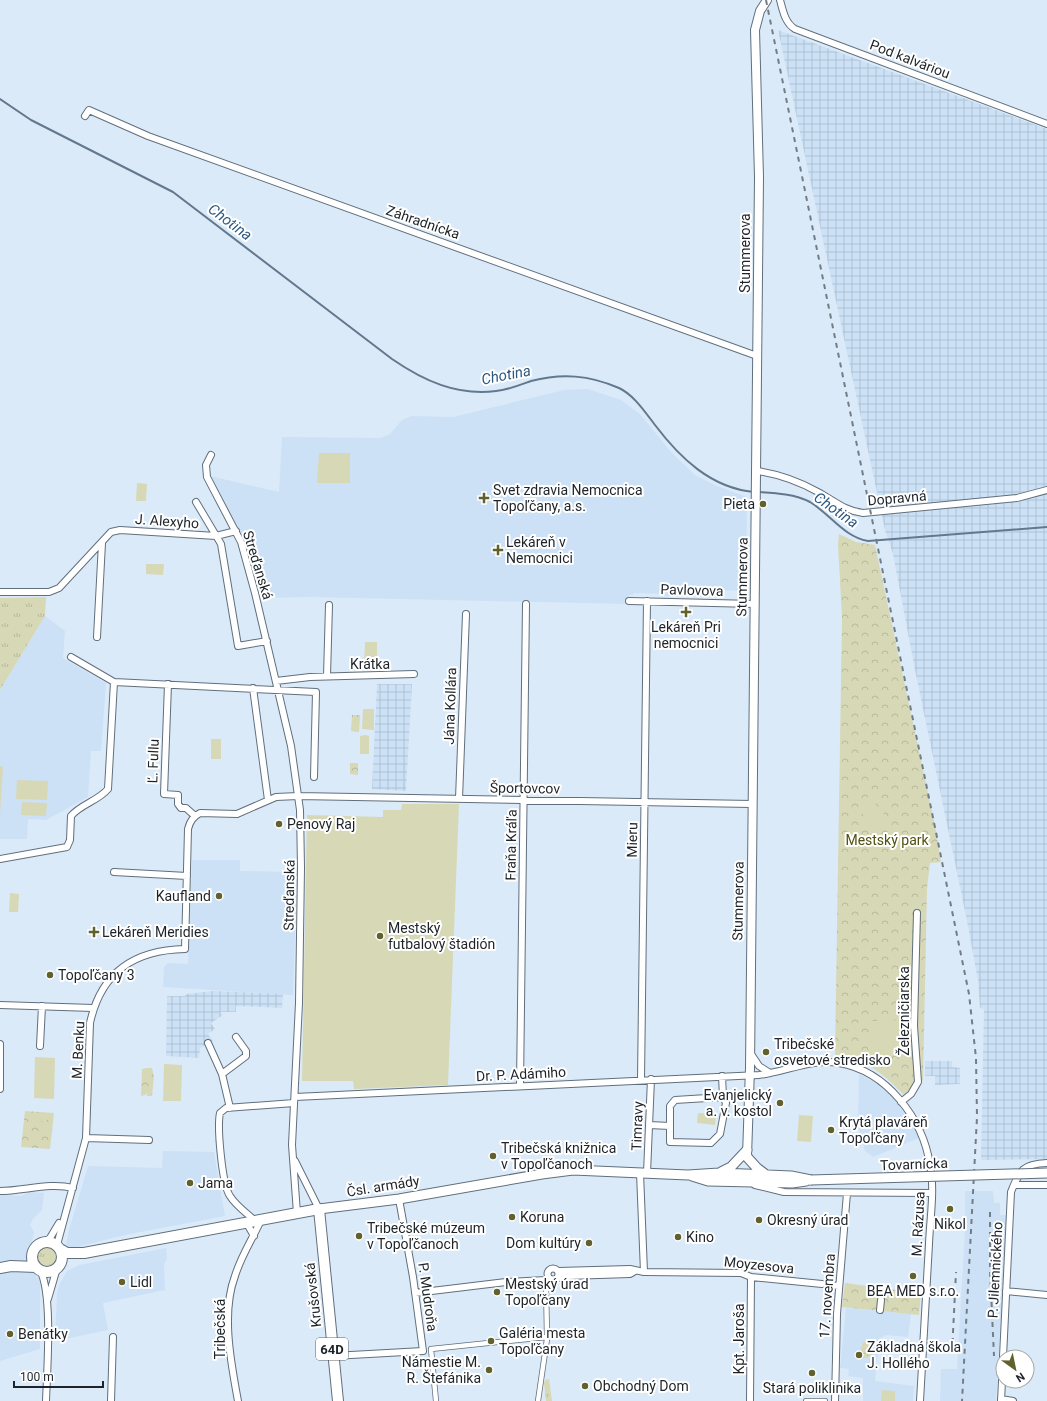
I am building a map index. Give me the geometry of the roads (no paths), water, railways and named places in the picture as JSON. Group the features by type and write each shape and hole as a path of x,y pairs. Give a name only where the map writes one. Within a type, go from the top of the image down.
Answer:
{"main road":[{"path":"719,1173 731,1167 747,1154"},
{"path":"747,1154 757,1168 766,1174"},
{"path":"746,1178 747,1154"},
{"name":"Čsl. armády","path":"58,1247 67,1253 84,1253 254,1220 399,1199 564,1170 688,1175 719,1173 746,1178"},
{"name":"Tovarnícka","path":"746,1178 792,1183 811,1180 1047,1173"},
{"name":"Tovarnícka","path":"746,1178 766,1174 792,1176 811,1180"},
{"name":"Čsl. armády","path":"688,1175 708,1181 746,1178"},
{"name":"Krušovská","path":"319,1210 338,1401"},
{"path":"0,1268 11,1266 23,1260 32,1253 37,1245 44,1242 51,1242 58,1247 62,1256 59,1266 49,1272 38,1269 11,1266"},
{"path":"32,1253 32,1260 38,1269"},
{"name":"Čsl. armády","path":"59,1266 84,1253"}],"street":[{"name":"Stummerova","path":"747,1154 750,1075 752,804 757,500 759,177 755,30 760,11 767,0"},
{"name":"Pod kalváriou","path":"780,0 786,19 790,26 796,29 1047,124"},
{"name":"Záhradnícka","path":"86,116 89,110 148,136 757,356"},
{"name":"Streďanská","path":"211,455 206,465 207,477 241,542 267,641 291,746 300,810 302,868 299,1010 292,1144 297,1213"},
{"name":"Dopravná","path":"757,471 795,481 818,492 849,511 862,513 1017,498 1047,490"},
{"path":"196,502 220,544 238,646 267,641"},
{"name":"J. Alexyho","path":"0,592 49,592 59,588 111,532 120,530 216,536 236,531"},
{"path":"97,636 102,543"},
{"name":"Pavlovova","path":"629,601 755,604"},
{"name":"Mieru","path":"641,1080 647,601"},
{"name":"Fraňa Kráľa","path":"520,1086 526,604"},
{"path":"326,676 329,605"},
{"name":"Jána Kollára","path":"459,799 466,614"},
{"path":"72,657 114,682 316,692 314,778"},
{"name":"Krátka","path":"276,681 326,676 414,674"},
{"path":"0,859 67,847 70,840 71,816 76,810 103,795 108,789 114,682"},
{"name":"Ľ. Fullu","path":"168,684 164,794 178,795 178,804 181,808 191,811 195,816"},
{"path":"253,688 268,800"},
{"name":"Športovcov","path":"195,816 200,813 237,814 276,797 298,796 752,804"},
{"path":"114,872 187,876 188,829 191,820 195,816"},
{"name":"M. Benku","path":"44,1242 50,1238 57,1228 65,1211 73,1188 86,1138 90,1023 93,1008 102,988 114,975 137,958 162,950 185,949 187,876"},
{"name":"Železničiarska","path":"902,1102 911,1094 918,1082 914,1026 917,913"},
{"path":"0,1005 93,1008"},
{"path":"40,1046 42,1006"},
{"path":"222,1074 246,1056 246,1051 236,1037"},
{"path":"208,1043 222,1074 230,1108"},
{"path":"0,1044 0,1089"},
{"path":"750,1053 758,1066 770,1074"},
{"name":"M. Rázusa","path":"750,1075 770,1074 810,1063 842,1063 865,1071 877,1078 902,1102 914,1122 925,1144 931,1174 920,1401"},
{"name":"Dr. P. Adámiho","path":"294,1100 354,1095 750,1075"},
{"path":"722,1076 723,1097 726,1103 720,1134 711,1143 670,1142 670,1106 675,1100 723,1097"},
{"name":"Timravy","path":"644,1272 644,1173 650,1125 651,1080"},
{"path":"254,1236 254,1220 230,1197 225,1186 220,1141 220,1113 226,1108 294,1100"},
{"path":"650,1125 670,1126"},
{"path":"86,1138 149,1140"},
{"name":"Streďanská","path":"294,1160 319,1210"},
{"path":"1047,1163 1032,1164 1019,1172 1014,1185 1047,1185"},
{"path":"746,1178 784,1192 931,1193"},
{"name":"P. Jilemnického","path":"1003,1349 1011,1192 1014,1185"},
{"path":"0,1191 58,1186 73,1188"},
{"name":"17. novembra","path":"835,1401 837,1314 847,1193"},
{"name":"P. Mudroňa","path":"333,1356 423,1351 399,1199"},
{"name":"M. Benku","path":"58,1247 65,1211"},
{"name":"Tribečská","path":"238,1401 229,1345 230,1298 234,1276 254,1236 254,1220"},
{"path":"47,1303 59,1266"},
{"path":"38,1269 45,1283 47,1303 46,1401"},
{"path":"538,1401 547,1338 548,1272 555,1269 558,1271 630,1269 635,1271"},
{"path":"558,1271 558,1278"},
{"path":"415,1293 506,1282 548,1280 567,1276 630,1274 635,1271"},
{"name":"Moyzesova","path":"635,1271 741,1273 751,1277 840,1286"},
{"name":"Kpt. Jaroša","path":"750,1401 751,1277"},
{"path":"1006,1292 1047,1295"},
{"path":"880,1310 881,1300"},
{"path":"111,1401 113,1337"},
{"path":"436,1401 431,1349 547,1338"},
{"path":"1002,1389 1001,1400 1014,1401"},
{"path":"806,1401 825,1401"}],"waterway":[{"name":"Chotina","path":"0,99 31,120 173,192 392,359 416,374 454,389 482,392 505,390 542,378 565,376 597,380 619,388 630,395 675,449 686,460 710,478 738,489 754,492"},
{"name":"Chotina","path":"759,492 785,494 804,499 817,507 844,530 859,539 868,541 1047,527"}],"railway":[{"path":"766,0 969,994 976,1058 977,1117 962,1401"},
{"path":"990,1212 990,1270 994,1356"},
{"path":"952,1353 956,1272"}],"place":[{"name":"Svet zdravia Nemocnica Topoľčany, a.s.","path":"484,498"},
{"name":"Pieta","path":"763,504"},
{"name":"Lekáreň v Nemocnici","path":"498,550"},
{"name":"Lekáreň Pri nemocnici","path":"686,612"},
{"name":"Penový Raj","path":"279,824"},
{"name":"Kaufland","path":"219,896"},
{"name":"Lekáreň Meridies","path":"94,932"},
{"name":"Mestský futbalový štadión","path":"380,936"},
{"name":"Topoľčany 3","path":"50,975"},
{"name":"Tribečské osvetové stredisko","path":"766,1052"},
{"name":"Evanjelický a. v. kostol","path":"780,1103"},
{"name":"Krytá plaváreň Topoľčany","path":"831,1130"},
{"name":"Tribečská knižnica v Topoľčanoch","path":"493,1156"},
{"name":"Jama","path":"190,1183"},
{"name":"Nikol","path":"950,1209"},
{"name":"Koruna","path":"512,1217"},
{"name":"Okresný úrad","path":"759,1220"},
{"name":"Tribečské múzeum v Topoľčanoch","path":"359,1236"},
{"name":"Kino","path":"678,1237"},
{"name":"Dom kultúry","path":"589,1243"},
{"name":"BEA MED s.r.o.","path":"913,1276"},
{"name":"Lidl","path":"122,1282"},
{"name":"Mestský úrad Topoľčany","path":"497,1292"},
{"name":"Benátky","path":"10,1334"},
{"name":"Galéria mesta Topoľčany","path":"491,1341"},
{"name":"Základná škola J. Hollého","path":"859,1355"},
{"name":"Námestie M. R. Štefánika","path":"489,1370"},
{"name":"Stará poliklinika","path":"812,1373"},
{"name":"Obchodný Dom","path":"585,1386"}],"park label":[{"name":"Mestský park","path":"887,840"}]}
